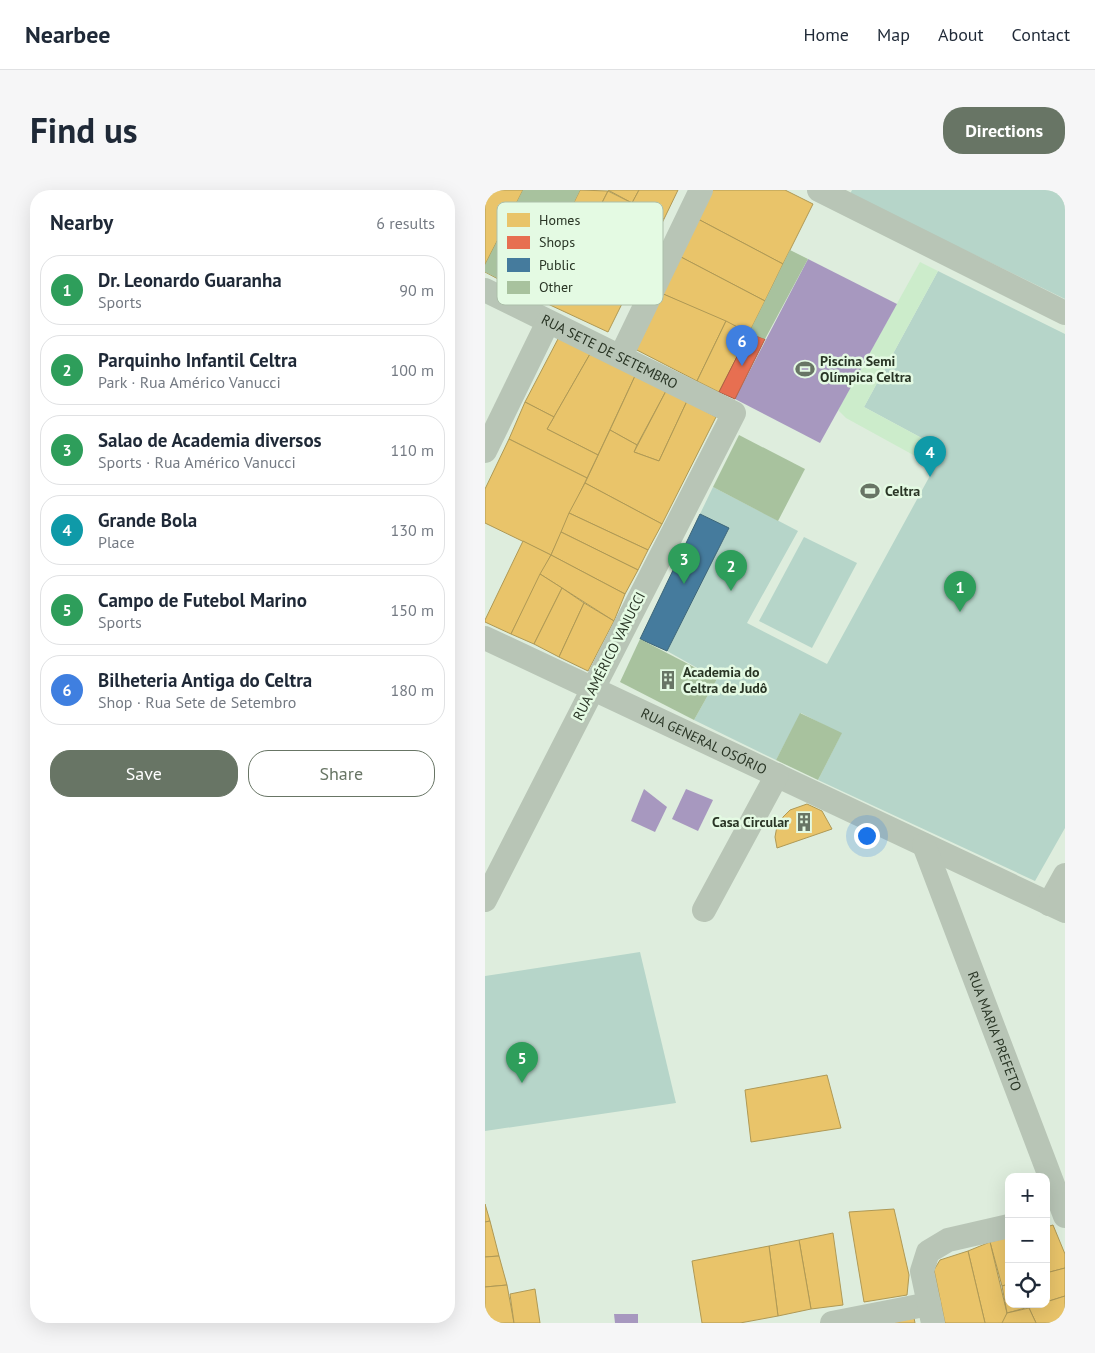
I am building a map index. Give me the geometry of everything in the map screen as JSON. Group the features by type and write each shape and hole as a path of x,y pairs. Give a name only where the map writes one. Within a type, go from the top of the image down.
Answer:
{"street":[{"path":"663,269 701,190"},
{"path":"819,190 1065,313"},
{"name":"RUA SETE DE SETEMBRO","path":"485,290 497,296"},
{"name":"RUA SETE DE SETEMBRO","path":"515,305 734,413"},
{"path":"621,356 646,305"},
{"path":"485,451 548,322"},
{"name":"RUA AMÉRICO VANUCCI","path":"485,900 734,413"},
{"name":"RUA GENERAL OSÓRIO","path":"485,638 1057,908"},
{"path":"705,910 777,775"},
{"name":"RUA MARIA PREFETO","path":"924,845 1060,1215"},
{"path":"1057,908 1065,875"},
{"path":"832,1323 931,1314 922,1271 928,1252 948,1240 1005,1227"}],"shaded area":[{"path":"852,190 1065,190 1065,299 850,194"},
{"name":"Piscina Semi Olímpica Celtra","path":"808,259 897,304 820,443 735,399"},
{"path":"920,262 938,271 864,407 944,450 937,464 917,457 846,418 838,410"},
{"path":"938,271 1065,334 1065,828 1035,881 818,780 841,734 801,713 776,760 694,720 717,679 667,651 729,529 700,514 713,487 798,531 747,623 827,664 944,450 864,407"},
{"path":"804,537 857,563 812,648 759,621"},
{"path":"644,789 667,807 655,832 631,821"},
{"path":"686,789 713,800 698,831 672,819"},
{"path":"640,952 676,1103 485,1131 485,976"},
{"path":"614,1314 638,1314 638,1323 615,1323"}],"building: Homes":[{"path":"485,190 523,190 517,202 497,202 497,241 485,265"},
{"path":"580,190 608,191 602,202 574,202"},
{"path":"608,190 639,190 633,202"},
{"path":"639,190 678,190 664,219 663,202 633,202"},
{"path":"710,190 785,190 813,204 783,264 696,218"},
{"path":"608,191 630,202 602,202"},
{"path":"696,218 783,264 765,301 679,256"},
{"path":"497,241 497,278 485,272 485,265"},
{"path":"679,256 765,301 749,333 663,294 663,289"},
{"path":"663,294 726,321 697,381 633,348 655,305 663,305"},
{"path":"550,305 621,305 608,332"},
{"path":"726,321 749,333 719,392 697,381"},
{"path":"559,337 590,354 554,417 525,402"},
{"path":"590,354 635,376 598,455 547,429"},
{"path":"635,376 666,391 637,445 610,430"},
{"path":"666,391 687,401 659,461 634,452"},
{"path":"687,401 716,417 662,524 585,483 610,430 637,445 634,452 659,461"},
{"path":"525,402 554,417 547,429 598,455 587,478 509,439"},
{"path":"509,439 587,478 551,555 485,523 485,489"},
{"path":"585,483 662,524 648,550 569,513"},
{"path":"569,513 648,550 638,570 561,532"},
{"path":"561,532 638,570 625,594 551,555"},
{"path":"523,541 551,555 511,634 485,622 485,620"},
{"path":"551,555 625,594 614,621 540,574"},
{"path":"540,574 562,588 534,644 511,634"},
{"path":"562,588 584,603 559,657 534,644"},
{"path":"584,603 614,621 588,671 559,657"},
{"name":"Casa Circular","path":"807,804 822,811 832,829 777,848 775,837 777,826 783,817 790,810"},
{"path":"827,1075 841,1128 751,1142 745,1090"},
{"path":"485,1204 490,1221 485,1222"},
{"path":"894,1209 909,1275 907,1295 864,1302 849,1212"},
{"path":"490,1221 499,1256 485,1257 485,1222"},
{"path":"1053,1225 1065,1254 1065,1268 1050,1272 1050,1263 1050,1226"},
{"path":"833,1233 843,1305 811,1309 799,1240"},
{"path":"1005,1238 1005,1285 1002,1286 990,1242"},
{"path":"799,1240 811,1309 778,1316 769,1246"},
{"path":"990,1242 1007,1313 1004,1323 985,1323 968,1251"},
{"path":"769,1246 778,1316 740,1323 702,1323 692,1261"},
{"path":"968,1251 985,1323 945,1323 934,1270 940,1260"},
{"path":"499,1256 507,1285 485,1287 485,1257"},
{"path":"1065,1268 1065,1296 1050,1301 1050,1272"},
{"path":"507,1285 514,1323 485,1323 485,1287"},
{"path":"1005,1285 1005,1302 1002,1286"},
{"path":"535,1289 540,1323 514,1323 510,1294"},
{"path":"1065,1296 1065,1323 1036,1323 1029,1308 1050,1308 1050,1301"},
{"path":"1006,1308 1025,1308 1007,1313"},
{"path":"1029,1308 1036,1323 1002,1323 1007,1313"},
{"path":"914,1318 915,1323 888,1323"}],"building: Shops":[{"path":"749,333 765,339 735,399 719,392"}],"building: Public":[{"path":"700,514 729,528 667,651 640,639"}],"building: Other":[{"path":"523,190 580,190 574,202 517,202"},
{"path":"497,241 497,278 485,272 485,265"},
{"path":"790,250 808,259 765,339 749,333"},
{"path":"739,435 805,469 778,521 713,487"},
{"name":"Academia do Celtra de Judô","path":"640,639 717,679 694,720 620,682"},
{"path":"800,713 842,733 818,780 776,760"}],"place":[{"name":"Bilheteria Antiga do Celtra","path":"742,366"},
{"name":"Piscina Semi Olímpica Celtra","path":"805,369"},
{"name":"Grande Bola","path":"930,477"},
{"name":"Celtra","path":"870,491"},
{"name":"Salao de Academia diversos","path":"684,584"},
{"name":"Parquinho Infantil Celtra","path":"731,591"},
{"name":"Dr. Leonardo Guaranha","path":"960,612"},
{"name":"Academia do Celtra de Judô","path":"668,680"},
{"name":"Casa Circular","path":"804,822"},
{"name":"Campo de Futebol Marino","path":"522,1083"}]}
